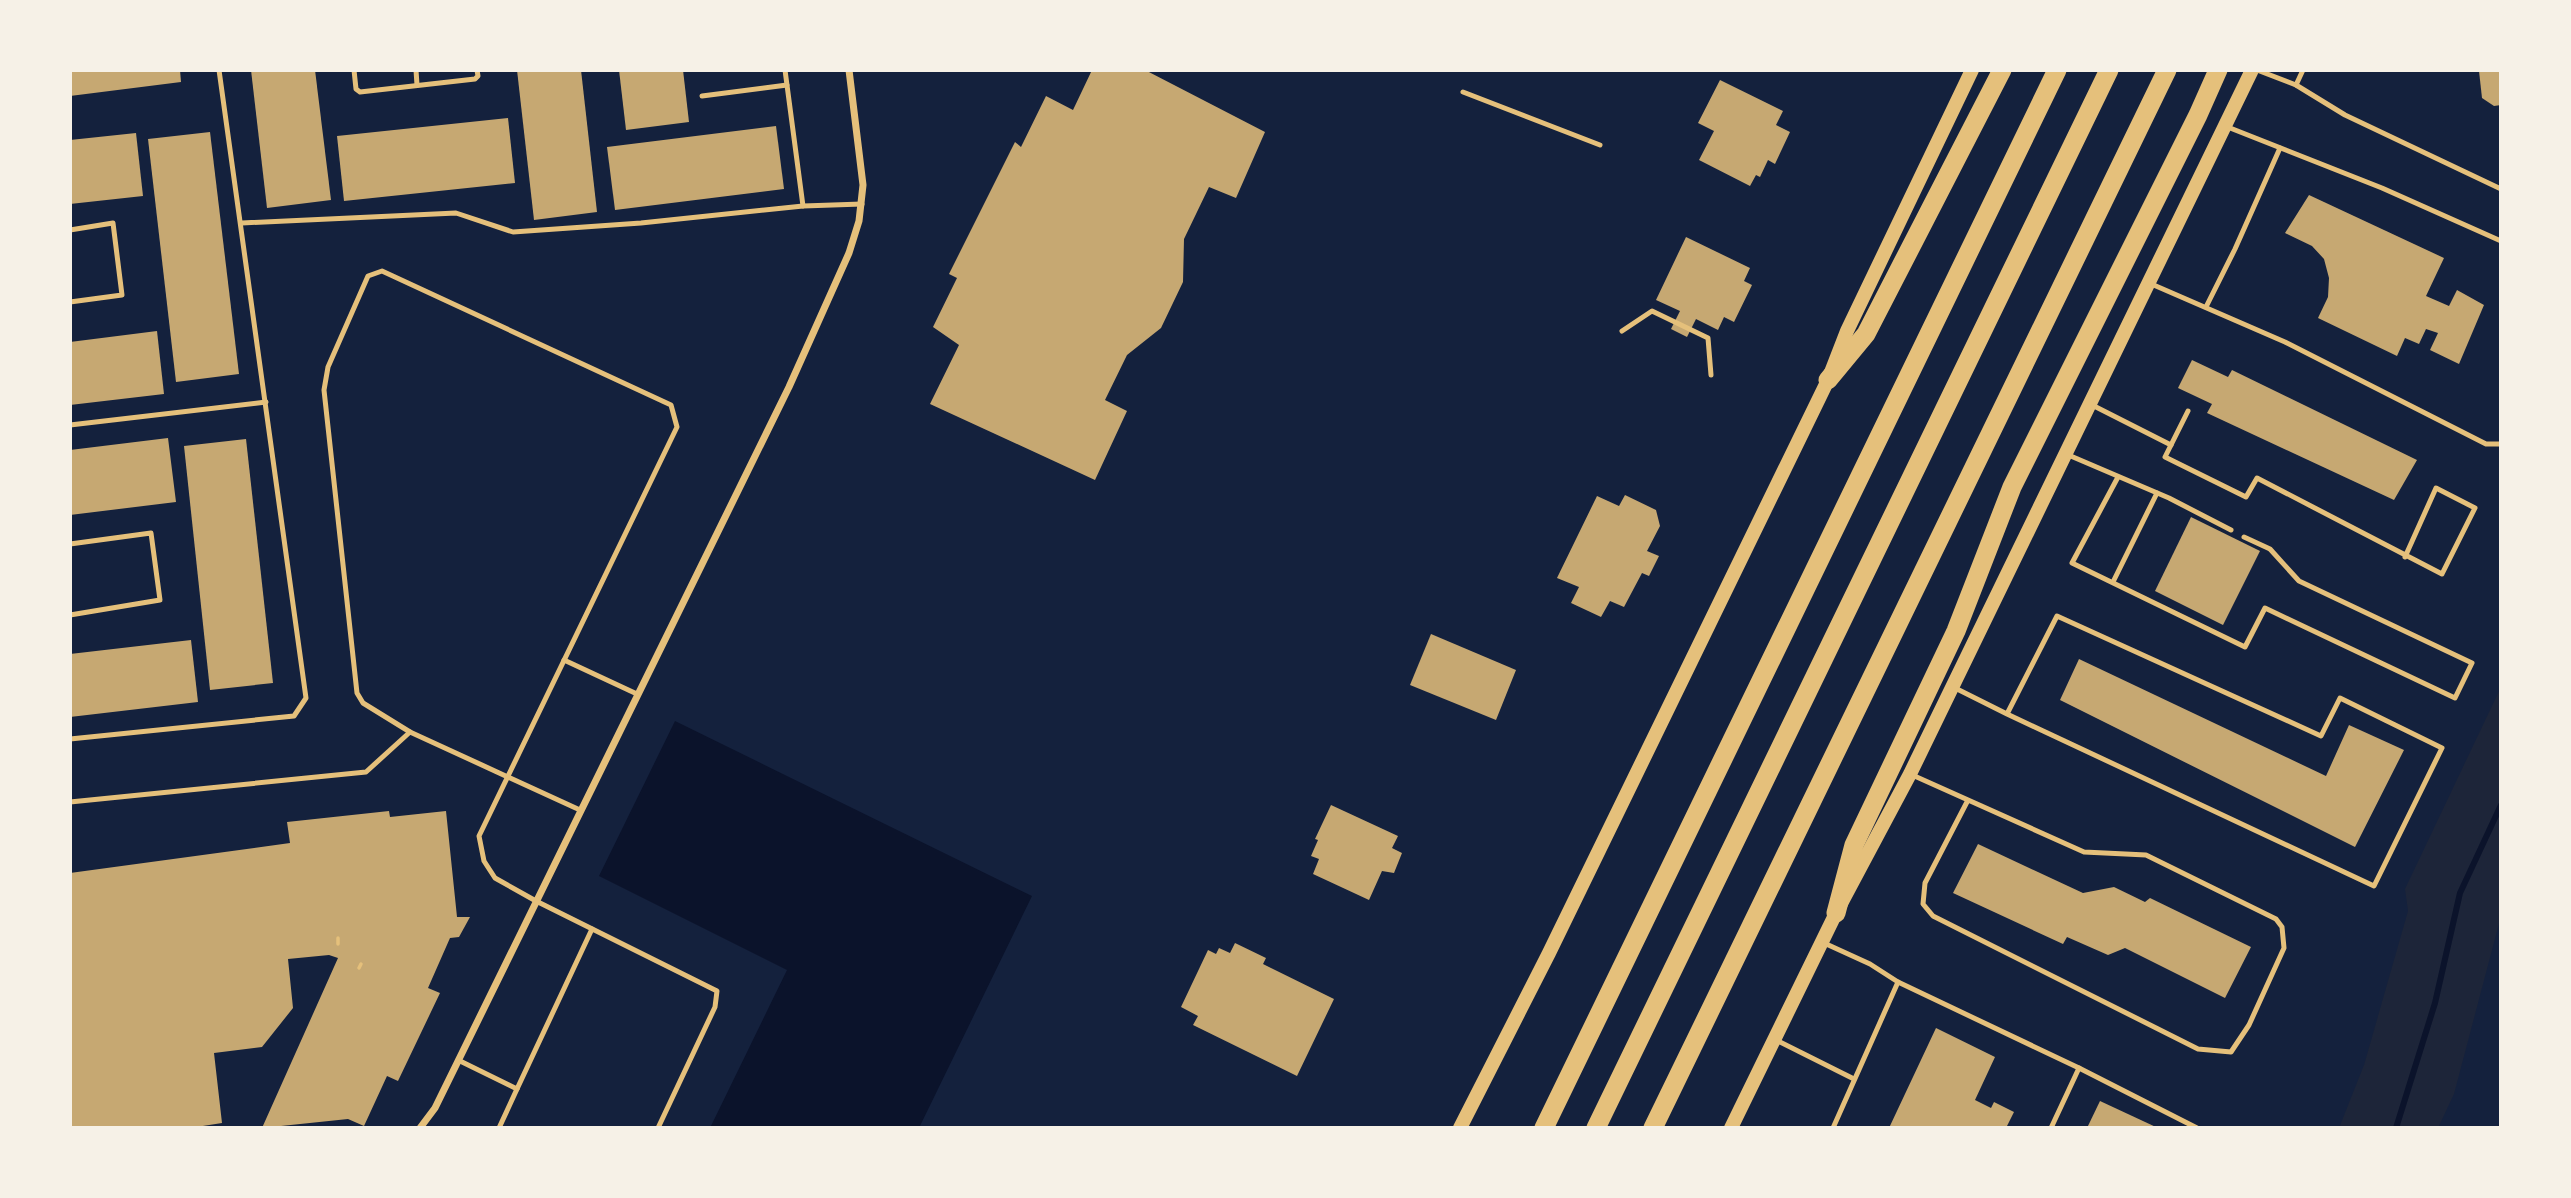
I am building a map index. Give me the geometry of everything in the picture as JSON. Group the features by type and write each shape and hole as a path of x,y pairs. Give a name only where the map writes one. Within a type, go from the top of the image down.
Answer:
{"highway":[{"path":"1828,380 1866,334 2002,70"},
{"path":"1544,1128 2057,70"},
{"path":"1596,1128 2109,70"},
{"path":"1653,1128 2167,70"},
{"path":"1836,913 1854,845 1956,631 2012,487 2198,116 2218,70"}],"main road":[{"path":"1460,1128 1549,953 1828,380 1847,331 1972,70"},
{"path":"1731,1128 1836,913 1910,774 2254,70"}],"street":[{"path":"420,1128 435,1108 789,387 849,254 862,204 862,165 849,70"}],"lane":[{"path":"70,739 294,716 306,698 219,70"},
{"path":"354,70 356,89 360,92 475,79 478,76 477,70"},
{"path":"416,70 417,85"},
{"path":"785,70 803,206"},
{"path":"2254,70 2296,85 2345,116 2501,189"},
{"path":"2296,85 2303,70"},
{"path":"702,96 787,85"},
{"path":"1463,92 1600,145"},
{"path":"2225,126 2382,188 2501,241"},
{"path":"2206,307 2280,148"},
{"path":"242,223 456,213 513,232 642,223 803,206 862,204"},
{"path":"70,230 113,223 122,295 70,302"},
{"path":"580,810 507,777 410,732 363,703 357,693 324,390 328,367 368,276 382,271 671,405 677,427 507,777 479,836 484,861 495,878 717,991 715,1007 658,1128"},
{"path":"2149,283 2285,342 2475,436 2486,444 2501,444"},
{"path":"1622,331 1652,310 1708,338 1711,374"},
{"path":"70,425 266,402"},
{"path":"2090,404 2171,445"},
{"path":"2188,411 2165,457 2246,497 2257,478 2404,557 2442,574 2475,508 2436,488 2404,557"},
{"path":"2066,454 2169,498 2231,530"},
{"path":"2118,477 2072,563 2245,646 2265,608 2455,698 2472,663 2299,581 2270,549 2244,537"},
{"path":"2113,582 2157,493"},
{"path":"70,544 151,533 160,600 70,615"},
{"path":"1952,687 2007,714 2374,886 2442,748 2340,698 2320,736 2057,616 2007,714"},
{"path":"564,660 637,694"},
{"path":"70,802 366,772 410,732"},
{"path":"1910,774 1968,800 2084,852 2146,855 2276,919 2282,927 2284,948 2249,1025 2231,1052 2197,1049 1933,916 1923,904 1925,883 1968,800"},
{"path":"499,1128 592,929"},
{"path":"1822,942 2197,1128"},
{"path":"1833,1128 1898,982"},
{"path":"1774,1040 1854,1079"},
{"path":"458,1060 517,1089"},
{"path":"2051,1128 2079,1068"}],"path":[{"path":"338,938 338,944"}],"shaded area":[{"path":"2501,687 2501,916 2454,1094 2438,1128 2339,1128 2364,1065 2408,911 2405,889"},
{"path":"675,721 1032,896 919,1128 710,1128 787,970 599,876"}],"building":[{"path":"70,70 180,70 181,82 70,96"},
{"path":"251,70 315,70 331,200 267,208"},
{"path":"517,70 581,70 597,212 534,220"},
{"path":"619,70 683,70 689,122 626,130"},
{"path":"1092,70 1145,70 1265,132 1236,198 1209,187 1184,239 1183,282 1161,328 1127,355 1105,400 1127,411 1095,480 930,404 959,345 933,327 957,278 949,274 1015,142 1021,147 1046,96 1073,110"},
{"path":"2501,70 2501,105 2494,106 2482,98 2479,71"},
{"path":"1720,80 1783,111 1776,125 1790,132 1775,164 1768,160 1760,177 1756,175 1750,186 1699,160 1714,131 1698,123"},
{"path":"508,118 515,183 344,201 337,136"},
{"path":"776,126 784,189 615,210 607,147"},
{"path":"210,132 239,374 176,382 148,139"},
{"path":"136,133 143,196 70,204 70,140"},
{"path":"2309,195 2444,258 2426,296 2449,306 2457,290 2484,305 2459,364 2430,350 2438,333 2426,329 2419,344 2405,338 2397,356 2318,318 2328,297 2329,278 2324,259 2312,246 2285,233"},
{"path":"1686,237 1750,268 1744,281 1752,285 1734,322 1724,317 1718,330 1696,319 1687,337 1671,329 1680,311 1656,300"},
{"path":"157,331 164,394 70,405 70,342"},
{"path":"2192,360 2228,377 2232,370 2417,460 2394,500 2207,413 2212,404 2178,388"},
{"path":"168,438 176,502 70,515 70,450"},
{"path":"246,439 273,683 210,690 184,446"},
{"path":"1625,495 1656,510 1660,526 1647,551 1659,556 1649,576 1642,573 1624,607 1610,601 1601,617 1571,603 1579,587 1557,578 1597,496 1619,506"},
{"path":"2191,517 2260,551 2223,625 2155,591"},
{"path":"1431,634 1516,670 1496,720 1410,685"},
{"path":"191,640 198,702 70,717 70,654"},
{"path":"2079,659 2326,776 2349,725 2404,750 2355,847 2060,700"},
{"path":"1331,805 1398,836 1392,848 1402,853 1394,873 1382,871 1369,900 1313,874 1319,859 1311,856 1318,840 1315,839"},
{"path":"389,811 390,817 446,811 457,917 470,917 459,937 450,938 428,988 440,993 398,1081 387,1076 364,1126 348,1119 262,1128 338,958 329,955 288,959 293,1008 262,1047 214,1053 222,1123 190,1128 70,1128 70,873 290,843 287,822"},
{"path":"1978,844 2083,893 2114,887 2145,902 2150,898 2251,947 2225,998 2125,948 2108,955 2067,937 2063,944 1953,893"},
{"path":"1235,943 1266,958 1263,964 1334,999 1297,1076 1193,1025 1198,1016 1181,1007 1208,950 1216,954 1219,948 1230,953"},
{"path":"1936,1028 1995,1057 1975,1100 1991,1108 1994,1102 2014,1112 2006,1128 1889,1128"},
{"path":"2100,1101 2158,1128 2087,1128"}],"waterway":[{"path":"2396,1128 2435,1003 2460,893 2501,805"}]}
